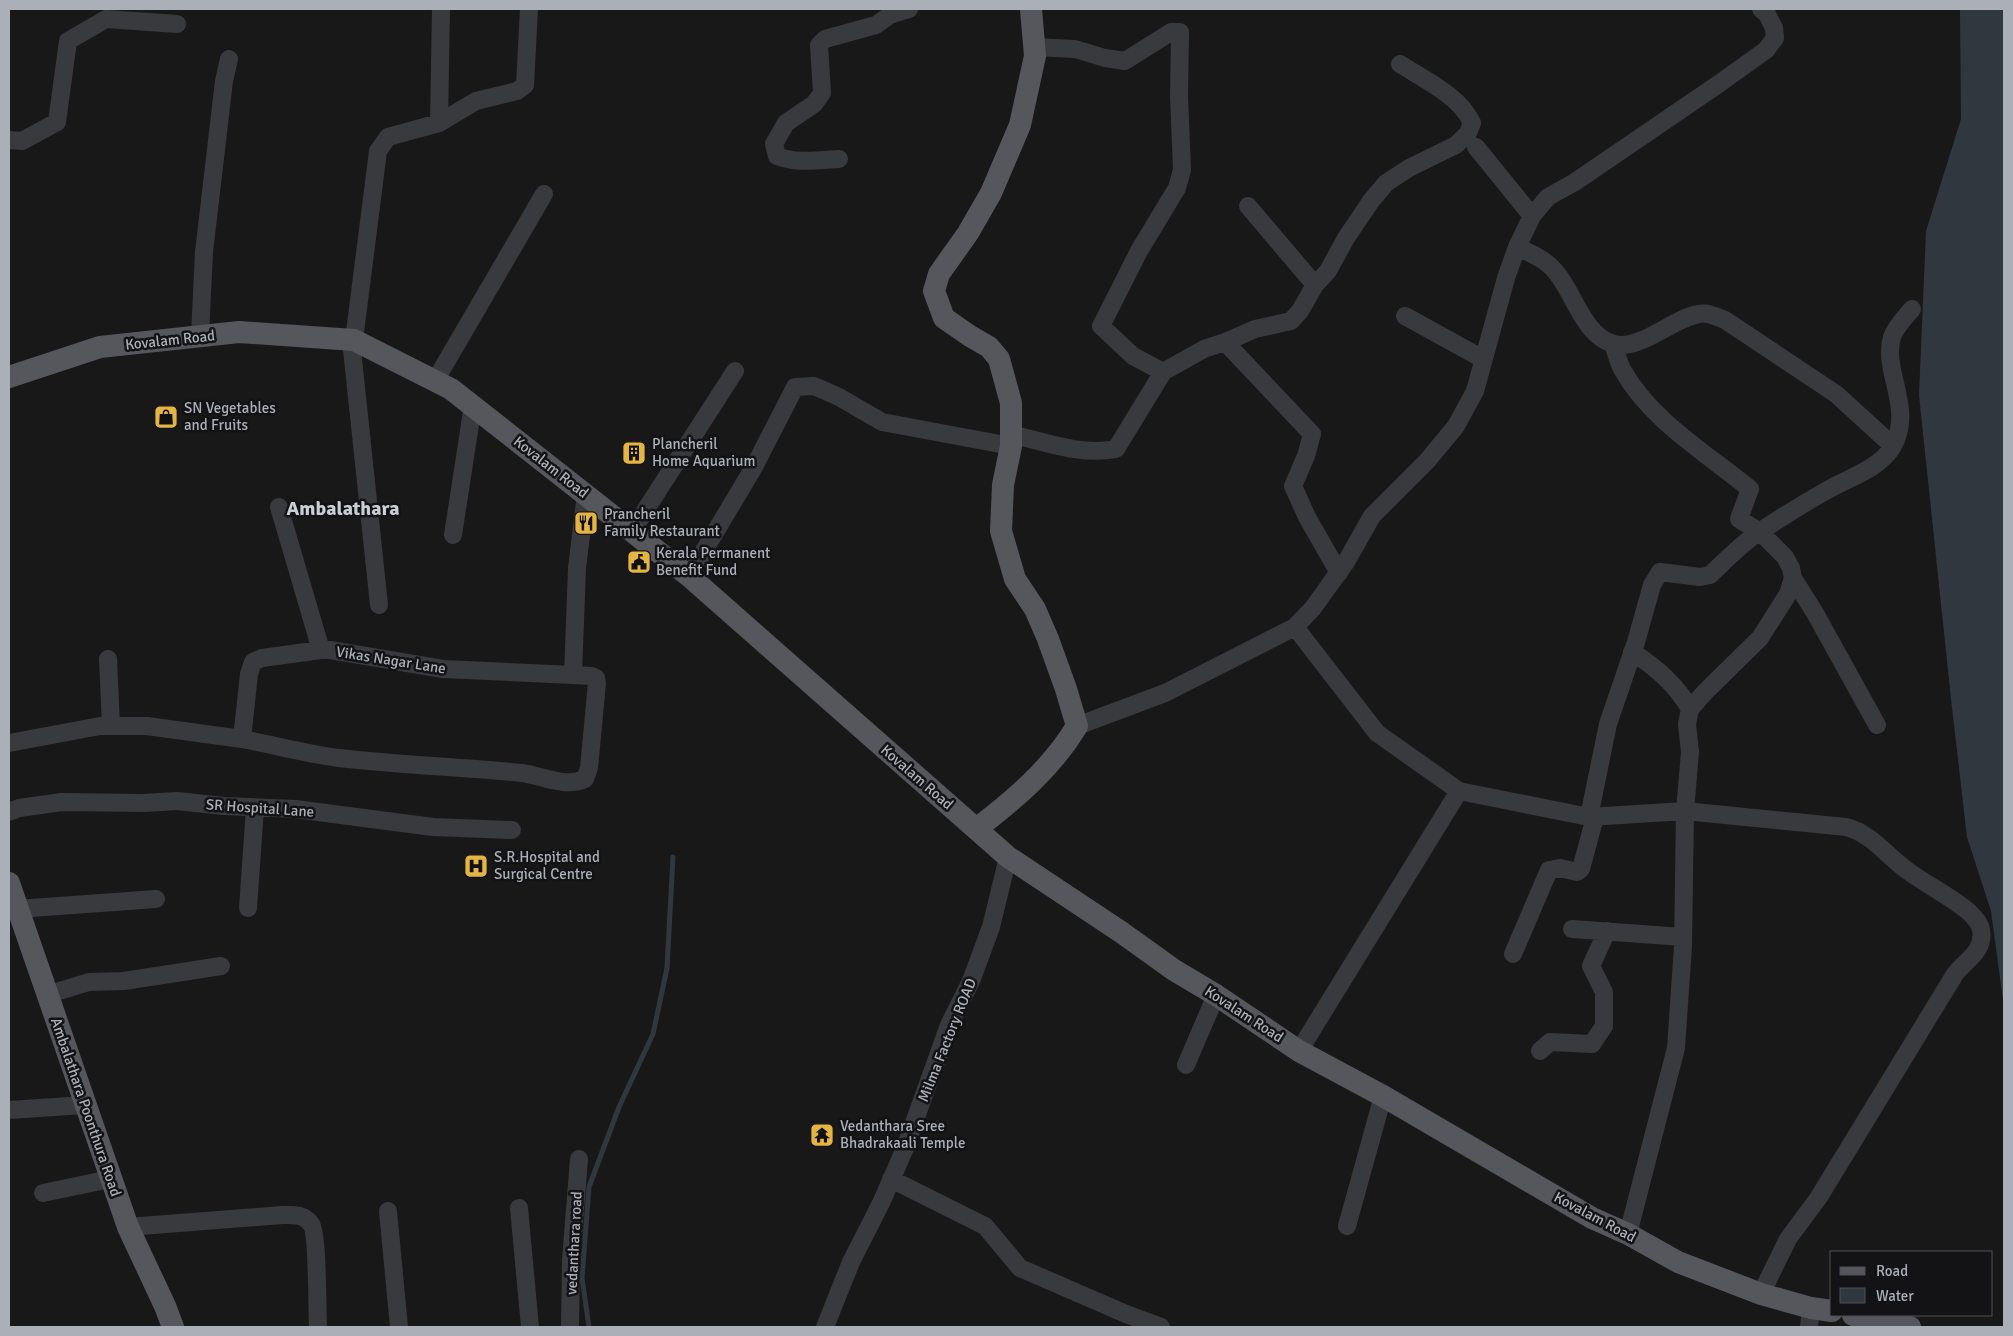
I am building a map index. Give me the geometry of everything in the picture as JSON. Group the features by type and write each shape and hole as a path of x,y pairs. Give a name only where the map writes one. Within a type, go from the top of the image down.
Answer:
{"main road":[{"path":"976,829 1016,798 1064,748 1077,726 1048,638 1035,609 1015,579 1002,531 1003,485 1011,440 1011,403 999,359 989,347 944,318 934,291 939,274 968,233 991,193 1020,125 1035,56 1032,9"},
{"name":"Kovalam Road","path":"9,377 100,347 240,332 353,340 451,389 688,576 1008,857 1121,932 1174,970 1216,995 1299,1051 1382,1096 1592,1218 1628,1234 1678,1262 1817,1315"},
{"name":"Ambalathara Poonthura Road","path":"9,883 110,1179 128,1227 173,1327"},
{"path":"1859,1316 1910,1327"}],"street":[{"path":"439,123 441,9"},
{"path":"379,605 353,340 378,151 388,137 439,123 476,101 517,91 525,85 528,9"},
{"path":"839,159 801,161 784,159 777,156 774,144 786,123 814,104 822,93 819,45 825,38 876,25 890,15 909,9"},
{"path":"1077,726 1165,693 1295,627 1313,608 1339,573 1372,516 1427,461 1456,426 1475,390 1517,247 1532,216 1548,197 1583,176 1766,50 1775,38 1774,28 1767,14 1761,9"},
{"path":"9,140 22,141 57,122 68,41 106,19 177,24"},
{"path":"1035,47 1075,49 1105,58 1125,61 1171,32 1180,32 1179,96 1182,170 1177,188 1139,251 1100,326 1133,356 1163,372"},
{"path":"200,336 204,252 224,81 229,59"},
{"path":"688,576 754,467 795,387 814,386 839,397 882,422 1082,451 1116,449 1163,372 1204,349 1225,342 1255,328 1291,322 1300,311 1315,285 1328,271 1346,238 1371,201 1386,183 1409,168 1456,144 1468,133 1472,123 1468,114 1448,96 1400,64"},
{"path":"1476,147 1532,216"},
{"path":"435,381 544,194"},
{"path":"1248,206 1315,285"},
{"path":"1517,247 1542,260 1556,271 1577,308 1596,333 1613,344 1625,345 1643,339 1700,313 1712,315 1725,320 1836,394 1893,446"},
{"path":"1513,954 1549,870 1560,868 1577,872 1581,869 1608,724 1652,585 1660,572 1700,577 1710,575 1760,532 1826,490 1855,476 1881,460 1893,446 1900,426 1899,398 1891,355 1892,337 1900,323 1912,309"},
{"path":"1405,316 1483,359"},
{"path":"1225,342 1312,434 1306,456 1293,486 1307,517 1339,573"},
{"path":"1613,344 1622,369 1651,409 1750,489 1739,519 1760,532 1785,557 1791,568 1793,578 1815,613 1877,725"},
{"path":"632,531 735,370"},
{"path":"453,535 472,405"},
{"path":"572,675 577,568 586,494"},
{"path":"279,507 321,650"},
{"path":"1628,1234 1676,1048 1683,937 1685,811 1690,752 1688,724 1690,709 1760,638 1788,594 1793,578"},
{"path":"1295,627 1377,732 1459,791 1592,817 1685,811 1830,824 1857,829 1908,870 1968,911 1978,922 1982,941 1978,951 1955,974 1819,1196 1788,1239 1761,1294"},
{"name":"Vikas Nagar Lane","path":"321,650 443,669 592,676 596,678 597,683 589,768 585,778 577,783 568,783 524,774 434,768 337,758 242,739 249,674 253,662 262,658 321,650"},
{"path":"1632,652 1653,664 1681,692 1690,709"},
{"path":"108,659 111,726"},
{"path":"9,743 100,726 147,726 242,739"},
{"path":"1299,1051 1459,791"},
{"name":"SR Hospital Lane","path":"9,812 19,808 62,802 144,803 177,801 255,808 296,809 433,827 512,830"},
{"path":"248,908 255,808"},
{"name":"Milma Factory ROAD","path":"825,1327 851,1262 905,1148 949,1026 971,981 991,927 1008,857"},
{"path":"18,909 156,898"},
{"path":"1572,929 1683,937"},
{"path":"1540,1051 1550,1042 1592,1044 1604,1026 1604,992 1591,966 1607,931"},
{"path":"46,995 89,982 124,981 221,966"},
{"path":"1186,1064 1216,995"},
{"path":"1347,1226 1382,1096"},
{"path":"9,1110 85,1105"},
{"name":"vedanthara road","path":"570,1327 571,1260 579,1159"},
{"path":"43,1193 110,1179"},
{"path":"891,1179 985,1226 1020,1268 1126,1314 1161,1327"},
{"path":"519,1208 530,1327"},
{"path":"388,1212 399,1327"},
{"path":"128,1227 283,1215 304,1217 314,1230 318,1327"}],"water":[{"path":"1960,9 2004,9 2004,1008 1991,911 1967,837 1919,395 1926,231 1961,119"}],"waterway":[{"path":"589,1327 582,1278 589,1187 619,1107 653,1034 667,968 673,857"}],"place":[{"name":"SN Vegetables and Fruits","path":"166,417"},
{"name":"Plancheril Home Aquarium","path":"634,453"},
{"name":"Prancheril Family Restaurant","path":"586,523"},
{"name":"Kerala Permanent Benefit Fund","path":"639,562"},
{"name":"S.R.Hospital and Surgical Centre","path":"476,866"},
{"name":"Vedanthara Sree Bhadrakaali Temple","path":"822,1135"}],"district":[{"name":"Ambalathara","path":"343,508"}]}
